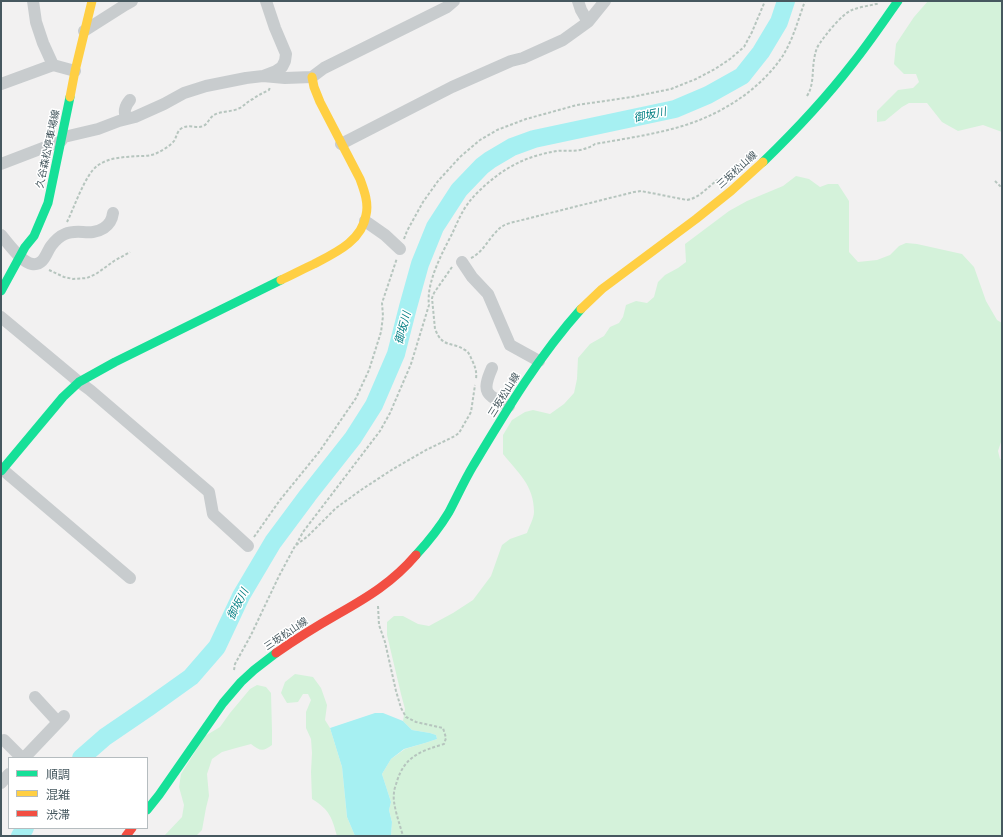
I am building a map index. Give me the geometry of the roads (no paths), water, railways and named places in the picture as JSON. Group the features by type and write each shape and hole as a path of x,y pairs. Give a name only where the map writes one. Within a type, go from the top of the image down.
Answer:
{"main road":[{"name":"久谷森松停車場線","path":"1,291 26,247 34,236 48,203 75,71 92,1"},
{"name":"三坂松山線","path":"148,809 223,703 241,682 274,654 296,639 374,593 393,579 413,560 448,513 471,470 509,406 539,361 565,327 602,289 731,191 787,139 821,102 853,63 896,4"},
{"path":"1,469 63,397 79,382 115,362 332,255 355,239 362,229 365,221 367,202 365,190 320,102 312,77"}],"street":[{"path":"33,1 36,22 43,43 53,65"},
{"path":"84,31 132,1"},
{"path":"1,164 61,141 64,137 98,129 135,117 184,93 206,86 263,76 276,71 285,61 286,54 266,1"},
{"path":"263,76 275,78 312,77 324,68 447,7 454,1"},
{"path":"578,1 588,22"},
{"path":"341,144 452,87 563,40 588,22 605,1"},
{"path":"1,84 53,65 75,71"},
{"path":"126,120 125,110 126,105 130,100"},
{"path":"1,235 20,257 33,264 43,261 51,247 63,235 71,232 98,232 108,226 112,220 113,213"},
{"path":"365,221 385,235 400,249"},
{"path":"462,262 472,277 488,294 510,345 539,361"},
{"path":"1,317 90,390 209,492 212,514 248,546"},
{"path":"492,368 486,387 488,392 490,396 509,406"},
{"path":"1,469 130,578"},
{"path":"24,757 61,719 35,697"},
{"path":"4,740 22,757"}],"water":[{"path":"375,713 383,713 403,721 412,730 436,735 437,739 404,749 391,759 382,774 391,802 389,810 392,822 391,836 355,836 347,817 342,767 330,728"}],"waterway":[{"name":"御坂川","path":"82,757 105,737 191,677 217,647 241,596 273,542 353,438 374,405 396,354 420,264 435,227 459,190 482,166 512,147 534,139 675,109 708,95 742,76 761,52 779,22 786,1"},
{"name":"御坂川","path":"20,836 24,829"}]}
